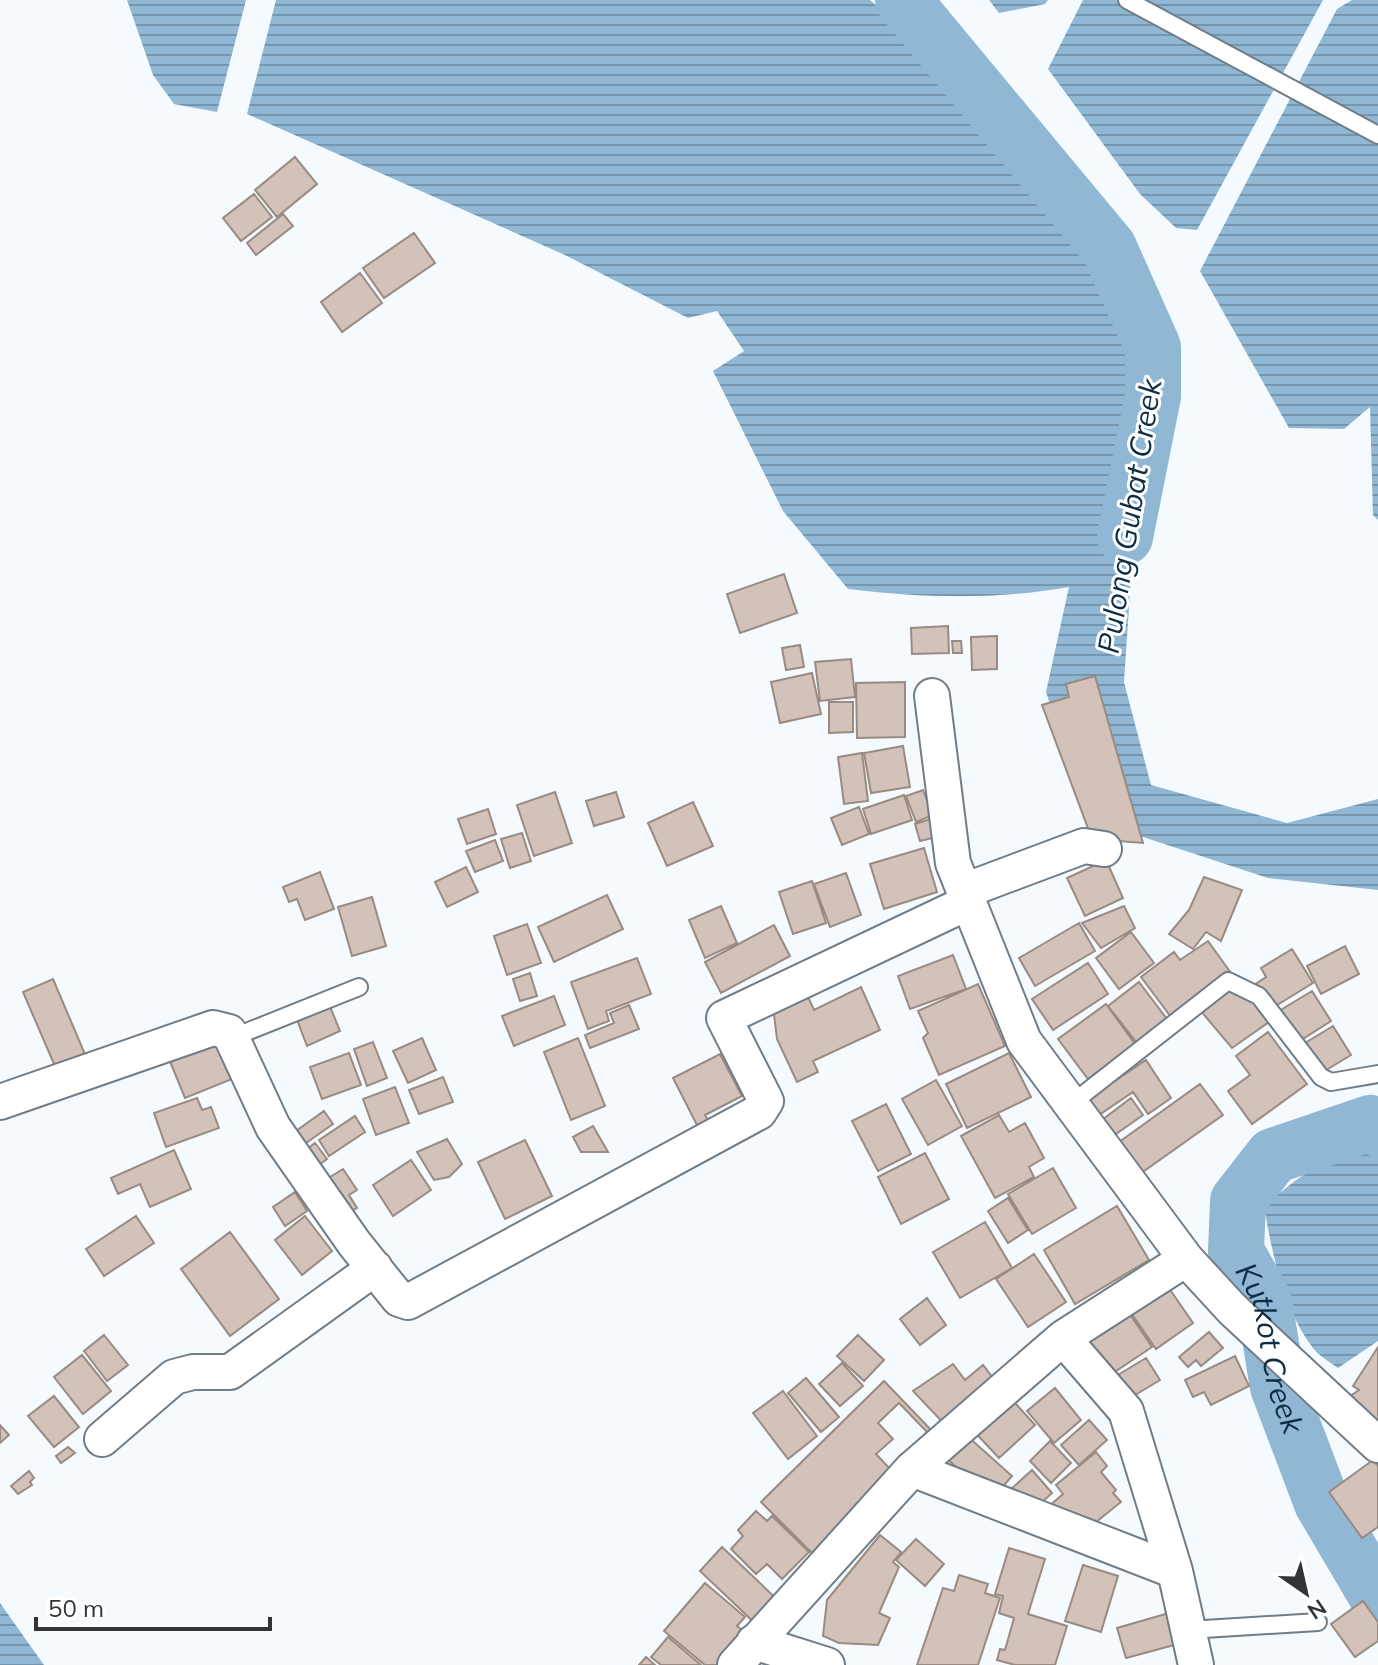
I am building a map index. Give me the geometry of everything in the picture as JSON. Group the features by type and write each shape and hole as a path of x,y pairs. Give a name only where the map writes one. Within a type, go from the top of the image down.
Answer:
{"street":[{"path":"932,696 953,863 1024,1041 1186,1259 1232,1309 1378,1445"},
{"path":"0,1102 213,1028 229,1032 234,1037 273,1127 375,1268 399,1299 408,1302 751,1117 766,1101 724,1018 967,896 1084,846 1104,849"},
{"path":"745,1654 912,1469 1063,1338 1186,1259"},
{"path":"102,1439 174,1377 193,1372 230,1372 375,1268"},
{"path":"1063,1338 1126,1411 1175,1571 1196,1665"},
{"path":"912,1469 1175,1571"},
{"path":"745,1654 827,1665"}],"lane":[{"path":"1127,0 1378,135"},
{"path":"1071,1104 1228,981 1259,996 1321,1077 1331,1082 1378,1074"},
{"path":"234,1037 359,987"},
{"path":"1188,1630 1318,1622"}],"water":[{"path":"127,0 246,0 217,112 174,104 153,75"},
{"path":"276,0 870,0 1049,165 1145,367 1124,682 1151,785 1287,823 1378,799 1378,890 1268,878 1088,819 1046,692 1069,587 1014,594 959,596 848,589 783,511 713,371 744,351 717,311 688,318 565,255 247,114"},
{"path":"989,0 1048,0 1045,4 999,13"},
{"path":"1083,0 1323,0 1197,230 1176,228 1140,194 1048,69"},
{"path":"1352,0 1378,0 1378,520 1373,515 1370,407 1344,429 1289,428 1200,271 1337,9"},
{"path":"1360,1147 1378,1152 1378,1341 1338,1368 1315,1351 1294,1316 1275,1261 1264,1206 1321,1164"},
{"path":"0,1603 44,1665 0,1665"}],"building":[{"path":"295,157 317,184 277,217 255,190"},
{"path":"254,194 272,217 241,241 223,218"},
{"path":"283,214 293,226 256,255 247,243"},
{"path":"414,233 435,263 384,298 363,268"},
{"path":"360,273 382,303 342,332 321,302"},
{"path":"784,574 797,613 740,633 727,594"},
{"path":"948,626 949,653 912,654 911,628"},
{"path":"997,636 997,669 972,670 971,637"},
{"path":"952,641 961,641 962,653 953,653"},
{"path":"800,645 804,667 786,670 782,648"},
{"path":"851,659 855,697 820,701 815,662"},
{"path":"812,673 821,714 780,723 771,682"},
{"path":"1095,676 1143,843 1092,839 1042,705 1069,697 1066,684"},
{"path":"905,682 905,737 857,738 856,683"},
{"path":"829,702 853,702 853,732 829,733"},
{"path":"903,746 910,787 871,793 864,753"},
{"path":"862,753 868,801 844,804 838,757"},
{"path":"923,790 933,815 916,822 906,796"},
{"path":"555,792 572,843 534,856 517,805"},
{"path":"616,792 624,817 594,826 586,801"},
{"path":"904,795 912,820 871,834 863,809"},
{"path":"693,802 713,846 667,866 648,823"},
{"path":"859,807 869,834 842,845 831,818"},
{"path":"488,809 496,834 467,844 458,819"},
{"path":"931,819 936,837 920,841 915,824"},
{"path":"522,833 531,861 510,868 501,839"},
{"path":"495,840 503,861 475,872 466,851"},
{"path":"924,848 937,892 884,909 870,864"},
{"path":"1106,860 1123,898 1085,916 1067,878"},
{"path":"466,867 478,892 447,907 435,882"},
{"path":"320,872 334,909 305,920 297,899 289,902 283,887"},
{"path":"846,873 861,915 830,927 814,884"},
{"path":"1204,877 1242,890 1221,941 1206,932 1193,949 1169,934 1189,910"},
{"path":"812,881 826,923 793,934 779,892"},
{"path":"607,895 623,929 554,962 538,927"},
{"path":"372,897 386,946 352,956 338,907"},
{"path":"721,906 737,943 705,958 689,920"},
{"path":"1124,906 1135,928 1101,948 1082,923"},
{"path":"1079,923 1095,951 1035,986 1019,958"},
{"path":"527,924 541,963 507,975 494,936"},
{"path":"774,925 790,956 721,993 705,962"},
{"path":"1131,932 1154,963 1119,989 1096,958"},
{"path":"1208,941 1231,973 1171,1017 1141,977 1174,952 1180,960"},
{"path":"1345,946 1359,974 1321,994 1307,966"},
{"path":"1292,949 1313,983 1269,1010 1254,985 1266,977 1261,968"},
{"path":"953,955 966,989 910,1009 898,976"},
{"path":"637,958 651,994 606,1011 609,1021 588,1029 571,982"},
{"path":"1088,963 1108,994 1053,1030 1032,999"},
{"path":"530,973 537,996 520,1001 513,979"},
{"path":"53,979 87,1059 57,1071 23,992"},
{"path":"1139,982 1167,1019 1137,1043 1108,1006"},
{"path":"978,984 1005,1046 939,1075 923,1038 928,1033 918,1011"},
{"path":"861,987 880,1030 813,1061 818,1072 797,1082 777,1039 773,1006 805,990 814,1010"},
{"path":"1228,989 1249,997 1269,1022 1232,1048 1200,1010"},
{"path":"1312,991 1331,1021 1298,1042 1279,1011"},
{"path":"554,996 565,1025 514,1046 502,1016"},
{"path":"329,1004 340,1031 307,1046 296,1017"},
{"path":"1106,1004 1135,1044 1088,1079 1058,1039"},
{"path":"629,1005 639,1029 590,1048 585,1035 614,1023 610,1013"},
{"path":"1333,1026 1351,1055 1323,1072 1305,1043"},
{"path":"1268,1032 1307,1084 1252,1124 1228,1091 1250,1075 1236,1056"},
{"path":"422,1038 436,1070 408,1083 393,1051"},
{"path":"578,1038 605,1106 571,1120 544,1052"},
{"path":"216,1040 232,1079 185,1098 169,1059"},
{"path":"373,1042 387,1078 367,1086 354,1049"},
{"path":"349,1053 361,1085 322,1099 310,1067"},
{"path":"1009,1053 1031,1097 967,1128 946,1084"},
{"path":"720,1054 742,1096 705,1115 710,1124 698,1127 673,1078"},
{"path":"1146,1060 1171,1098 1148,1114 1133,1092 1096,1117 1085,1101"},
{"path":"443,1077 453,1102 419,1114 409,1090"},
{"path":"936,1080 962,1126 928,1145 902,1099"},
{"path":"1200,1084 1223,1115 1137,1176 1115,1145"},
{"path":"395,1087 409,1123 376,1135 363,1099"},
{"path":"197,1098 202,1110 211,1107 219,1128 166,1147 154,1113"},
{"path":"1131,1098 1143,1115 1113,1136 1102,1120"},
{"path":"886,1104 911,1154 878,1171 852,1121"},
{"path":"324,1111 333,1124 299,1148 289,1136"},
{"path":"999,1115 1009,1132 1025,1123 1044,1158 1029,1167 1034,1177 995,1198 961,1136"},
{"path":"355,1116 365,1132 329,1156 319,1140"},
{"path":"593,1126 608,1152 581,1152 573,1137"},
{"path":"447,1139 462,1164 449,1177 434,1180 417,1152"},
{"path":"525,1140 552,1196 505,1219 478,1162"},
{"path":"315,1143 327,1159 313,1169 302,1153"},
{"path":"174,1150 191,1189 150,1207 140,1184 118,1194 111,1178"},
{"path":"925,1153 949,1199 901,1224 878,1177"},
{"path":"411,1160 431,1190 393,1216 373,1185"},
{"path":"1053,1168 1076,1208 1032,1234 1008,1194"},
{"path":"343,1169 357,1190 349,1195 357,1208 343,1216 322,1182"},
{"path":"295,1192 307,1211 285,1226 273,1207"},
{"path":"1008,1198 1028,1230 1008,1243 988,1211"},
{"path":"1117,1206 1149,1260 1075,1304 1044,1250"},
{"path":"136,1216 154,1243 104,1276 86,1249"},
{"path":"305,1216 332,1251 302,1275 275,1240"},
{"path":"985,1222 1012,1268 960,1298 933,1252"},
{"path":"230,1232 279,1299 230,1336 181,1269"},
{"path":"1034,1254 1066,1302 1028,1327 996,1279"},
{"path":"1162,1278 1193,1323 1156,1349 1125,1304"},
{"path":"927,1298 946,1325 920,1345 900,1319"},
{"path":"1123,1304 1152,1347 1104,1379 1075,1335"},
{"path":"1209,1332 1223,1348 1201,1366 1196,1360 1188,1367 1179,1357"},
{"path":"104,1335 128,1365 107,1381 84,1351"},
{"path":"858,1335 884,1360 864,1381 837,1356"},
{"path":"1378,1347 1378,1439 1343,1401 1359,1390 1353,1386"},
{"path":"82,1355 111,1391 83,1414 54,1377"},
{"path":"1235,1356 1249,1386 1211,1405 1204,1392 1193,1397 1185,1380"},
{"path":"1146,1358 1160,1380 1122,1403 1108,1381"},
{"path":"842,1363 863,1386 840,1406 819,1384"},
{"path":"953,1364 965,1380 983,1365 1000,1387 948,1428 913,1391"},
{"path":"806,1378 839,1417 821,1432 788,1393"},
{"path":"884,1381 933,1432 903,1455 927,1432 899,1403 878,1423 893,1439 876,1454 893,1472 822,1563 761,1502"},
{"path":"1055,1388 1081,1420 1054,1443 1027,1411"},
{"path":"783,1391 817,1436 788,1459 753,1413"},
{"path":"1006,1393 1035,1425 999,1458 970,1427"},
{"path":"54,1396 79,1427 54,1447 28,1416"},
{"path":"1089,1420 1107,1440 1079,1465 1061,1445"},
{"path":"0,1425 9,1435 0,1443"},
{"path":"965,1434 1012,1476 992,1499 945,1457"},
{"path":"1050,1441 1071,1463 1051,1483 1030,1461"},
{"path":"68,1447 75,1453 61,1463 56,1456"},
{"path":"1096,1452 1107,1466 1101,1472 1116,1490 1113,1493 1121,1502 1085,1531 1040,1514 1063,1494 1056,1485"},
{"path":"1373,1460 1378,1466 1378,1527 1362,1538 1329,1492"},
{"path":"1032,1470 1052,1493 1030,1513 1010,1490"},
{"path":"29,1471 34,1478 30,1482 32,1485 18,1494 11,1486"},
{"path":"756,1511 767,1521 772,1516 809,1552 782,1579 767,1564 756,1574 731,1549 743,1536 738,1530"},
{"path":"880,1535 901,1552 893,1562 899,1567 879,1613 890,1618 878,1645 839,1643 823,1636 827,1600"},
{"path":"916,1539 944,1564 925,1586 896,1560"},
{"path":"722,1547 784,1606 762,1630 700,1571"},
{"path":"1009,1548 1045,1559 1028,1614 1067,1626 1055,1665 1015,1665 997,1660 1000,1649 1005,1650 1014,1618 999,1613 1003,1596 995,1594"},
{"path":"1083,1565 1118,1576 1101,1632 1065,1621"},
{"path":"959,1575 988,1584 985,1593 1000,1598 978,1665 917,1665 943,1588 954,1591"},
{"path":"705,1583 745,1617 737,1626 752,1638 730,1665 705,1665 664,1631"},
{"path":"1363,1601 1378,1622 1378,1641 1355,1657 1331,1624"},
{"path":"1169,1613 1178,1644 1126,1658 1117,1628"},
{"path":"668,1637 701,1665 661,1665 651,1657"},
{"path":"646,1657 655,1665 639,1665"}],"waterway":[{"name":"Pulong Gubat Creek","path":"903,0 1109,248 1153,347 1153,396 1125,537"},
{"name":"Kutkot Creek","path":"1378,1129 1370,1123 1273,1156 1238,1201 1236,1251 1264,1301 1278,1387 1322,1503 1378,1598"}]}
